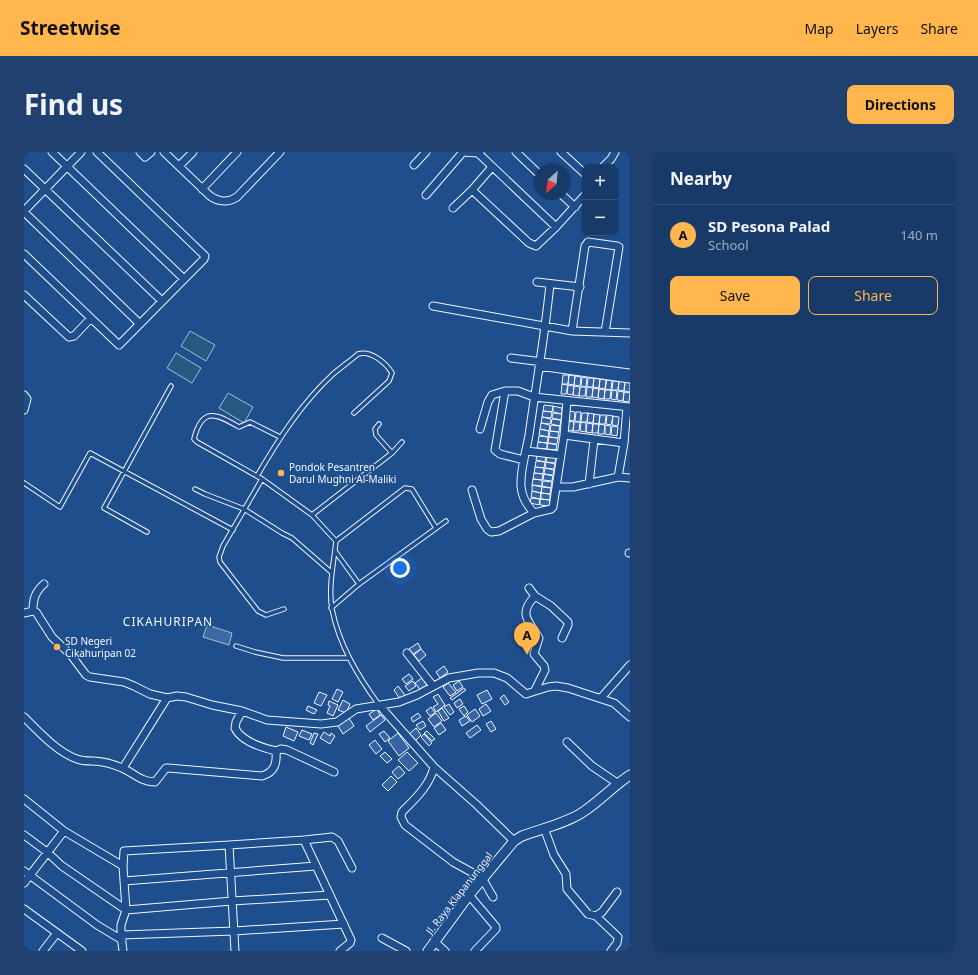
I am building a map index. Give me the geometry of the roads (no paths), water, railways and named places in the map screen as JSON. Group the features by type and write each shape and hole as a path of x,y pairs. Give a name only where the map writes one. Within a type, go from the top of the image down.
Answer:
{"street":[{"path":"52,152 184,279"},
{"path":"81,152 24,211 140,324"},
{"path":"24,254 118,345 204,259 205,256 97,152"},
{"path":"140,152 146,157 151,152"},
{"path":"164,152 213,199 228,201 232,200 280,152"},
{"path":"179,166 193,152"},
{"path":"202,189 236,152"},
{"path":"414,165 426,152"},
{"path":"426,195 463,152 479,153 556,227"},
{"path":"516,152 534,168"},
{"path":"561,152 582,171"},
{"path":"606,164 615,152"},
{"path":"453,208 472,190 492,167"},
{"path":"24,169 162,301"},
{"path":"472,190 529,243 536,246 556,227 582,198"},
{"path":"567,200 574,207"},
{"path":"572,331 580,287 585,244 588,242 618,246 605,332"},
{"path":"537,282 580,287"},
{"path":"534,513 523,497 521,485 546,326 550,284"},
{"path":"24,295 71,337 74,336 91,318"},
{"path":"433,306 572,331 630,333"},
{"path":"511,358 630,379"},
{"path":"539,364 630,373"},
{"path":"505,391 495,450 500,454 524,460"},
{"path":"480,429 488,402 492,395 505,391 518,391 534,397 628,407 624,444 618,477"},
{"path":"24,395 27,399 24,410"},
{"path":"472,490 481,519 487,529 491,532 499,531 534,513 554,507 567,401"},
{"path":"564,435 624,444"},
{"path":"589,484 594,440"},
{"path":"526,451 561,455"},
{"path":"557,487 573,487 618,477 630,478"},
{"path":"33,611 34,597 44,584"},
{"path":"529,588 534,596 551,606 568,622 562,638"},
{"path":"24,613 33,611 36,612 40,616 52,637 71,655 86,675 95,678 124,682 150,694 167,698 180,696 212,705 242,710 272,720 321,724 336,722 356,709 399,702 417,695 449,678 487,673 503,676 526,694 530,694 535,690 545,670 544,666 534,654 539,638 525,615 529,602 534,596"},
{"path":"407,653 433,686"},
{"path":"601,698 630,665"},
{"path":"535,690 556,686 573,689 614,703 630,717"},
{"path":"123,768 167,698"},
{"path":"380,706 434,767 477,805 514,841"},
{"path":"242,710 236,722 235,728 237,732 245,738 276,751 282,749 287,750 334,772"},
{"path":"24,717 68,756 82,761 105,763 123,768 142,780 149,782 155,782 166,768 262,776 267,774 275,766 277,761 276,751"},
{"path":"567,742 592,766 617,783"},
{"path":"434,767 427,783 402,812 401,817 404,825 453,862 482,878 493,897"},
{"name":"Jl. Raya Klapanunggal","path":"428,951 482,878 514,841 584,812 617,783 630,775"},
{"path":"24,799 64,831 123,866"},
{"path":"544,828 554,854 566,874 567,889 588,914 596,916 618,937 617,943 611,951"},
{"path":"24,883 27,873 64,831"},
{"path":"24,835 47,852 62,866 126,910 232,901 330,895"},
{"path":"123,951 121,925 126,910 123,866 124,851 332,837 338,841 352,868"},
{"path":"304,840 351,940 350,943 340,951"},
{"path":"229,844 235,951"},
{"path":"124,881 316,866"},
{"path":"27,873 97,925 121,938 344,924"},
{"path":"596,916 602,912 617,892"},
{"path":"469,895 496,927 496,929 475,951"},
{"path":"24,909 82,951"},
{"path":"43,951 57,933"},
{"path":"382,938 406,951"},
{"path":"435,942 445,951"}],"lane":[{"path":"257,476 280,437 309,399 332,375 358,354 363,353 378,359 392,373 389,381 354,413"},
{"path":"147,532 104,508 171,386"},
{"path":"280,437 250,422 239,427 223,418 213,415 207,416 201,420 194,438 197,442 262,479 312,515 336,541"},
{"path":"379,424 375,429 376,434 392,453"},
{"path":"312,515 392,453 402,442"},
{"path":"24,483 60,507 90,453 233,530"},
{"path":"262,479 223,546 219,557 220,562 258,612 266,615 284,609"},
{"path":"380,706 361,679 349,658 331,608 331,572 336,541 405,488 412,489 436,528"},
{"path":"195,489 244,509 292,538 331,572"},
{"path":"331,608 359,584 446,521"},
{"path":"335,551 359,584"},
{"path":"236,646 283,658 349,658"}],"place":[{"name":"Pondok Pesantren Darul Mughni Al-Maliki","path":"281,473"},
{"name":"SD Negeri Cikahuripan 02","path":"57,647"},
{"name":"SD Pesona Palad","path":"527,655"}],"district":[{"name":"CIKAHURIPAN","path":"168,621"}]}
